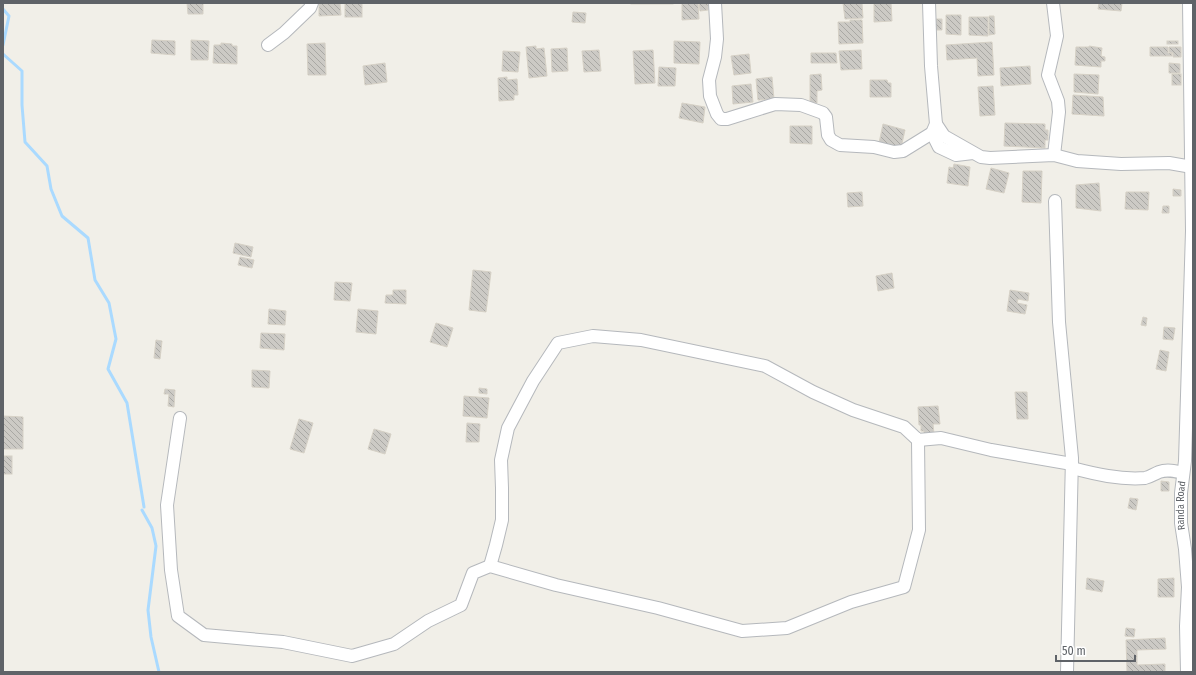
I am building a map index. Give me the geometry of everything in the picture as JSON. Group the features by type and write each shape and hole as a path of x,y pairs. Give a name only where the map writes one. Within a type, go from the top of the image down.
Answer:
{"street":[{"path":"268,45 284,33 310,8 312,3"},
{"path":"715,3 717,39 715,57 709,80 710,96 717,114 721,119 726,119 775,104 800,105 823,113 826,117 828,134 831,140 840,145 874,147 894,152 903,152 934,129"},
{"path":"929,3 934,129"},
{"path":"1053,3 1057,36 1048,75 1058,101 1059,112 1054,155"},
{"name":"Randa Road","path":"1187,672 1186,626 1189,548 1181,523 1181,493 1189,419 1192,127 1189,3"},
{"path":"934,129 981,157 990,158 1054,155 1077,161 1121,164 1169,163 1192,167"},
{"path":"1056,201 1060,322 1072,466 1067,672"},
{"path":"180,418 167,505 171,570 178,616 204,635 283,642 352,656 394,644 428,621 461,605 473,573 490,566 556,585 658,608 742,631 787,628 851,602 904,587 919,530 918,440 904,427 853,410 813,392 765,366 641,340 593,336 558,343 533,381 508,428 501,460 502,520 490,566"},
{"path":"918,440 941,438 991,450 1072,466 1105,476 1147,478 1167,470 1183,473"}],"building":[{"path":"187,3 203,3 203,14 188,14"},
{"path":"319,3 340,3 341,15 319,16"},
{"path":"345,3 362,3 362,17 345,17"},
{"path":"673,3 673,4 631,4"},
{"path":"682,3 698,3 699,19 682,20"},
{"path":"699,3 708,3 708,10 700,11"},
{"path":"843,3 862,3 863,18 845,19"},
{"path":"874,3 891,3 892,21 874,22"},
{"path":"1099,3 1122,3 1121,11 1098,9"},
{"path":"573,12 586,13 585,23 572,22"},
{"path":"946,15 961,15 961,35 946,34"},
{"path":"989,16 994,16 995,34 989,35"},
{"path":"969,17 988,17 988,36 969,35"},
{"path":"935,19 942,19 942,30 936,30"},
{"path":"850,20 862,20 863,43 839,44 838,22 850,22"},
{"path":"152,40 175,41 175,55 151,53"},
{"path":"191,40 209,41 208,60 191,60"},
{"path":"674,41 700,42 699,64 674,63"},
{"path":"1167,41 1178,41 1178,44 1167,44"},
{"path":"992,42 994,75 978,76 977,58 947,60 946,45"},
{"path":"221,43 237,46 237,64 213,63 214,45 221,45"},
{"path":"325,43 326,75 308,75 307,44"},
{"path":"536,46 536,49 544,48 547,76 529,78 526,47"},
{"path":"1089,46 1102,48 1101,56 1105,57 1105,61 1101,61 1101,67 1075,65 1076,47"},
{"path":"1150,47 1168,47 1168,53 1172,53 1172,56 1150,56"},
{"path":"1169,47 1181,47 1181,57 1173,57 1173,53 1169,52"},
{"path":"567,48 568,71 552,72 551,49"},
{"path":"599,50 601,71 584,72 582,51"},
{"path":"653,50 655,83 635,84 633,51"},
{"path":"861,50 862,69 841,70 839,51"},
{"path":"503,51 520,52 518,72 502,71"},
{"path":"811,53 836,53 837,63 811,63"},
{"path":"749,54 751,73 734,75 731,56"},
{"path":"385,63 387,82 365,85 363,66"},
{"path":"1169,63 1180,64 1180,73 1169,73"},
{"path":"1030,66 1031,84 1001,86 1000,68"},
{"path":"659,67 676,68 675,86 658,86"},
{"path":"821,74 822,90 817,91 817,103 810,103 810,75"},
{"path":"1074,74 1099,75 1098,94 1074,92"},
{"path":"1172,74 1181,74 1181,85 1172,85"},
{"path":"507,77 507,80 517,79 518,95 514,95 514,100 499,101 498,78"},
{"path":"772,77 774,99 758,100 756,79"},
{"path":"870,80 887,80 888,83 891,83 891,97 870,97"},
{"path":"751,84 753,102 733,104 732,86"},
{"path":"993,86 995,115 980,116 978,87"},
{"path":"1073,95 1103,97 1104,116 1072,114"},
{"path":"682,103 705,107 703,123 679,118"},
{"path":"1005,123 1045,124 1045,130 1048,130 1048,140 1045,140 1045,148 1004,146"},
{"path":"883,124 905,130 901,148 879,143"},
{"path":"790,126 812,126 812,144 790,143"},
{"path":"954,164 970,167 968,186 947,183 949,167 953,168"},
{"path":"991,168 1009,173 1004,193 986,189"},
{"path":"1023,171 1042,171 1041,203 1022,202"},
{"path":"1099,183 1101,211 1076,208 1076,185"},
{"path":"1173,189 1181,190 1181,196 1173,196"},
{"path":"862,192 863,206 848,207 847,193"},
{"path":"1126,192 1149,192 1148,210 1125,209"},
{"path":"1163,206 1169,206 1169,213 1162,213"},
{"path":"235,243 253,247 251,257 233,253"},
{"path":"240,257 254,260 252,268 238,265"},
{"path":"473,270 491,272 486,312 469,310"},
{"path":"892,273 894,288 878,291 876,276"},
{"path":"335,282 352,283 350,301 334,300"},
{"path":"393,290 406,290 406,304 385,303 386,295 393,295"},
{"path":"1010,290 1029,293 1028,301 1018,299 1017,303 1027,305 1025,314 1007,311"},
{"path":"269,309 286,311 285,325 268,324"},
{"path":"358,309 378,311 376,334 356,332"},
{"path":"1143,317 1147,318 1146,326 1141,325"},
{"path":"436,323 453,328 447,347 430,342"},
{"path":"1164,327 1175,328 1173,340 1163,339"},
{"path":"261,333 285,334 284,350 260,348"},
{"path":"156,340 162,341 160,359 154,358"},
{"path":"1160,350 1169,352 1166,371 1156,369"},
{"path":"252,370 270,371 269,388 252,387"},
{"path":"479,388 487,389 487,394 479,393"},
{"path":"165,389 175,390 174,407 168,406 169,394 164,394"},
{"path":"1015,392 1027,392 1028,419 1017,419"},
{"path":"464,396 489,398 487,418 463,416"},
{"path":"938,406 940,424 933,424 934,434 924,435 924,431 921,431 921,425 919,425 918,407"},
{"path":"3,416 23,417 23,449 3,449"},
{"path":"299,419 313,423 304,453 290,449"},
{"path":"467,423 480,424 479,442 466,442"},
{"path":"374,429 391,434 385,454 368,449"},
{"path":"3,456 12,456 12,474 3,474"},
{"path":"1161,481 1169,482 1169,491 1161,491"},
{"path":"1130,498 1138,499 1136,510 1128,508"},
{"path":"1087,578 1104,581 1102,592 1086,589"},
{"path":"1174,578 1174,597 1158,597 1158,579"},
{"path":"1126,628 1135,629 1134,637 1125,636"},
{"path":"1165,638 1166,649 1137,650 1137,665 1165,664 1165,672 1127,672 1126,640"}],"waterway":[{"path":"3,9 9,16 3,45"},
{"path":"3,54 22,71 22,105 25,142 47,166 51,189 62,216 88,238 95,280 109,303 116,339 108,369 127,403 144,507"},
{"path":"142,510 152,528 156,546 148,610 151,637 159,672"}]}
